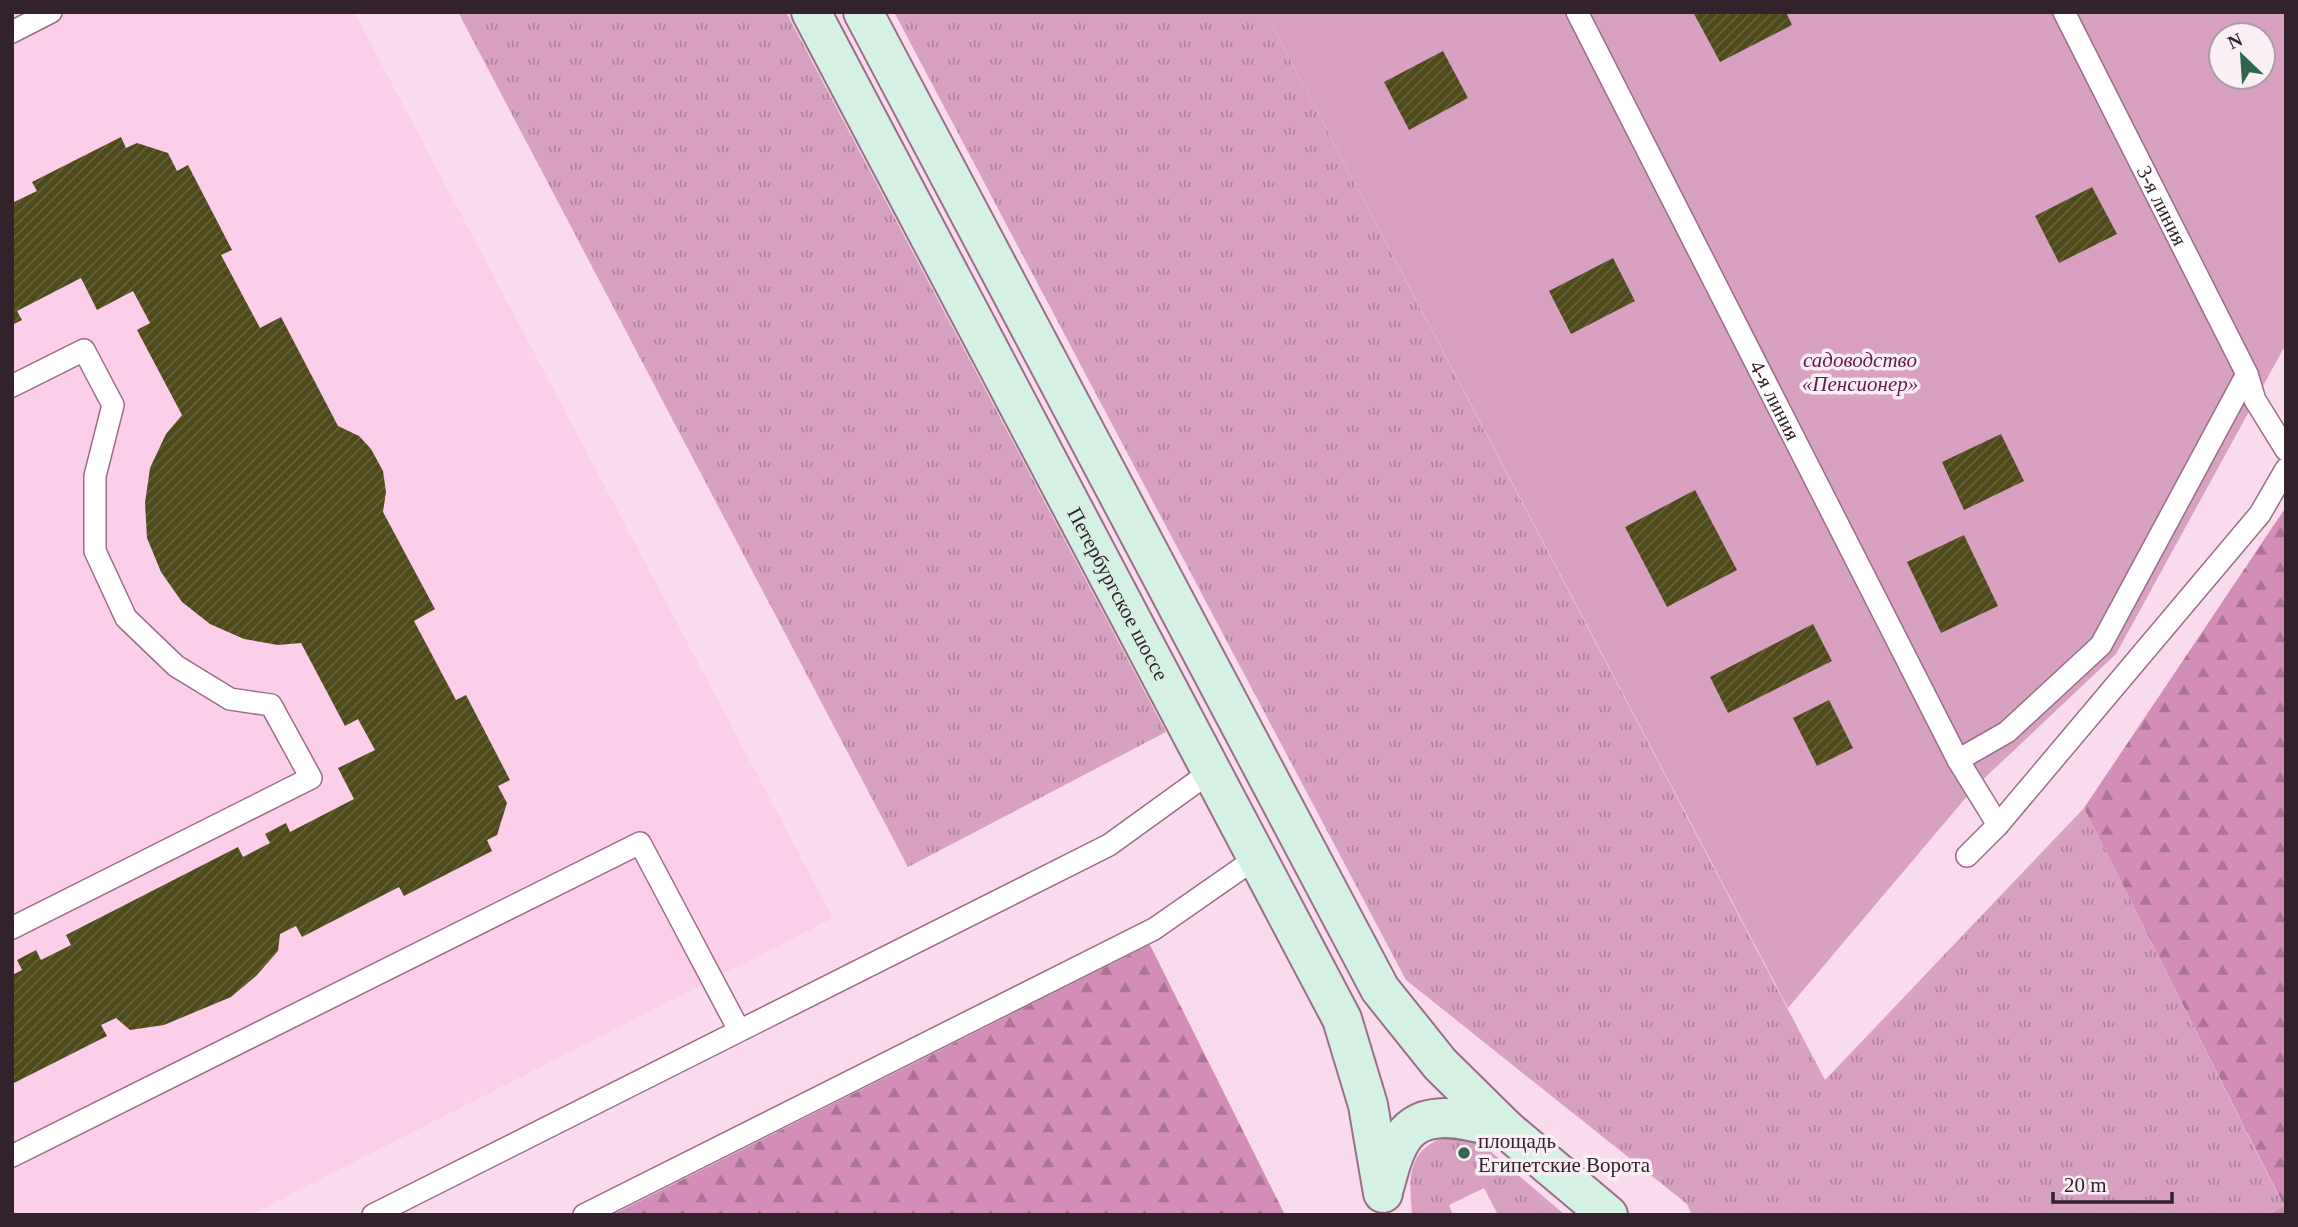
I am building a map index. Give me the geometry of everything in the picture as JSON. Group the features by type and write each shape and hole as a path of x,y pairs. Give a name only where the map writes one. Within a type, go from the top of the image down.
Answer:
{"main road":[{"name":"Петербургское шоссе","path":"811,12 1342,1019 1368,1105 1383,1204"},
{"path":"863,12 1380,989 1440,1064 1507,1130 1608,1215"},
{"path":"1383,1204 1397,1147 1406,1133 1422,1123 1438,1116 1507,1130"}],"lane":[{"path":"12,32 51,12"},
{"name":"4-я линия","path":"1577,12 1958,760 1998,825"},
{"name":"3-я линия","path":"2064,12 2247,374 2255,400 2286,450"},
{"path":"12,386 84,350 113,405 95,476 95,551 126,618 176,666 230,699 271,705 311,778 12,928"},
{"path":"1958,760 2007,732 2101,645 2247,374"},
{"path":"1968,856 1998,825 2260,514 2286,469"},
{"path":"373,1215 1109,845 1210,772"},
{"path":"12,1156 640,843 739,1030"},
{"path":"584,1215 1154,929 1255,858"}],"shaded area":[{"path":"12,12 354,12 833,918 250,1215 12,1215"}],"green space":[{"path":"458,12 786,12 1166,732 908,867"},
{"path":"894,12 1265,12 1825,1080 2084,808 2284,1207 2268,1215 1692,1215 1687,1204 1406,980"},
{"name":"садоводство «Пенсионер»","path":"1265,12 2286,12 2286,344 2116,654 1974,788 1788,1008"},
{"path":"2286,507 2286,1215 2268,1215 2284,1206 2084,808"},
{"path":"1149,945 1285,1215 612,1215"},
{"path":"1450,1135 1467,1137 1482,1144 1565,1215 1498,1215 1484,1188 1449,1205 1453,1215 1412,1215 1410,1188 1413,1166 1425,1148"}],"building":[{"path":"1693,12 1786,12 1792,25 1720,62"},
{"path":"1443,51 1468,98 1409,130 1384,82"},
{"path":"121,137 126,148 137,143 168,153 177,171 188,165 232,250 221,255 260,328 281,317 338,426 359,436 371,449 383,471 386,492 383,512 435,609 414,621 456,700 466,695 510,780 498,786 507,803 497,835 487,840 492,851 404,896 399,887 302,937 296,926 280,934 278,951 256,976 231,997 164,1025 130,1030 116,1018 101,1025 107,1036 12,1084 12,975 22,970 17,960 36,950 41,960 71,945 66,935 238,847 243,857 270,843 265,834 286,823 290,832 354,799 338,768 375,750 358,719 345,726 301,643 278,645 244,639 210,624 182,602 161,572 147,538 145,503 150,468 166,434 182,415 137,330 150,323 133,291 97,310 81,278 17,311 22,320 12,325 12,203 37,191 32,182"},
{"path":"2092,187 2117,234 2059,263 2035,216"},
{"path":"1613,258 1635,301 1571,334 1549,291"},
{"path":"2001,434 2024,481 1964,510 1942,462"},
{"path":"1695,490 1737,570 1667,607 1625,527"},
{"path":"1964,535 1998,606 1941,633 1907,562"},
{"path":"1813,624 1832,661 1728,713 1710,677"},
{"path":"1829,700 1853,748 1817,766 1793,718"}],"place":[{"name":"площадь Египетские Ворота","path":"1464,1153"}]}
